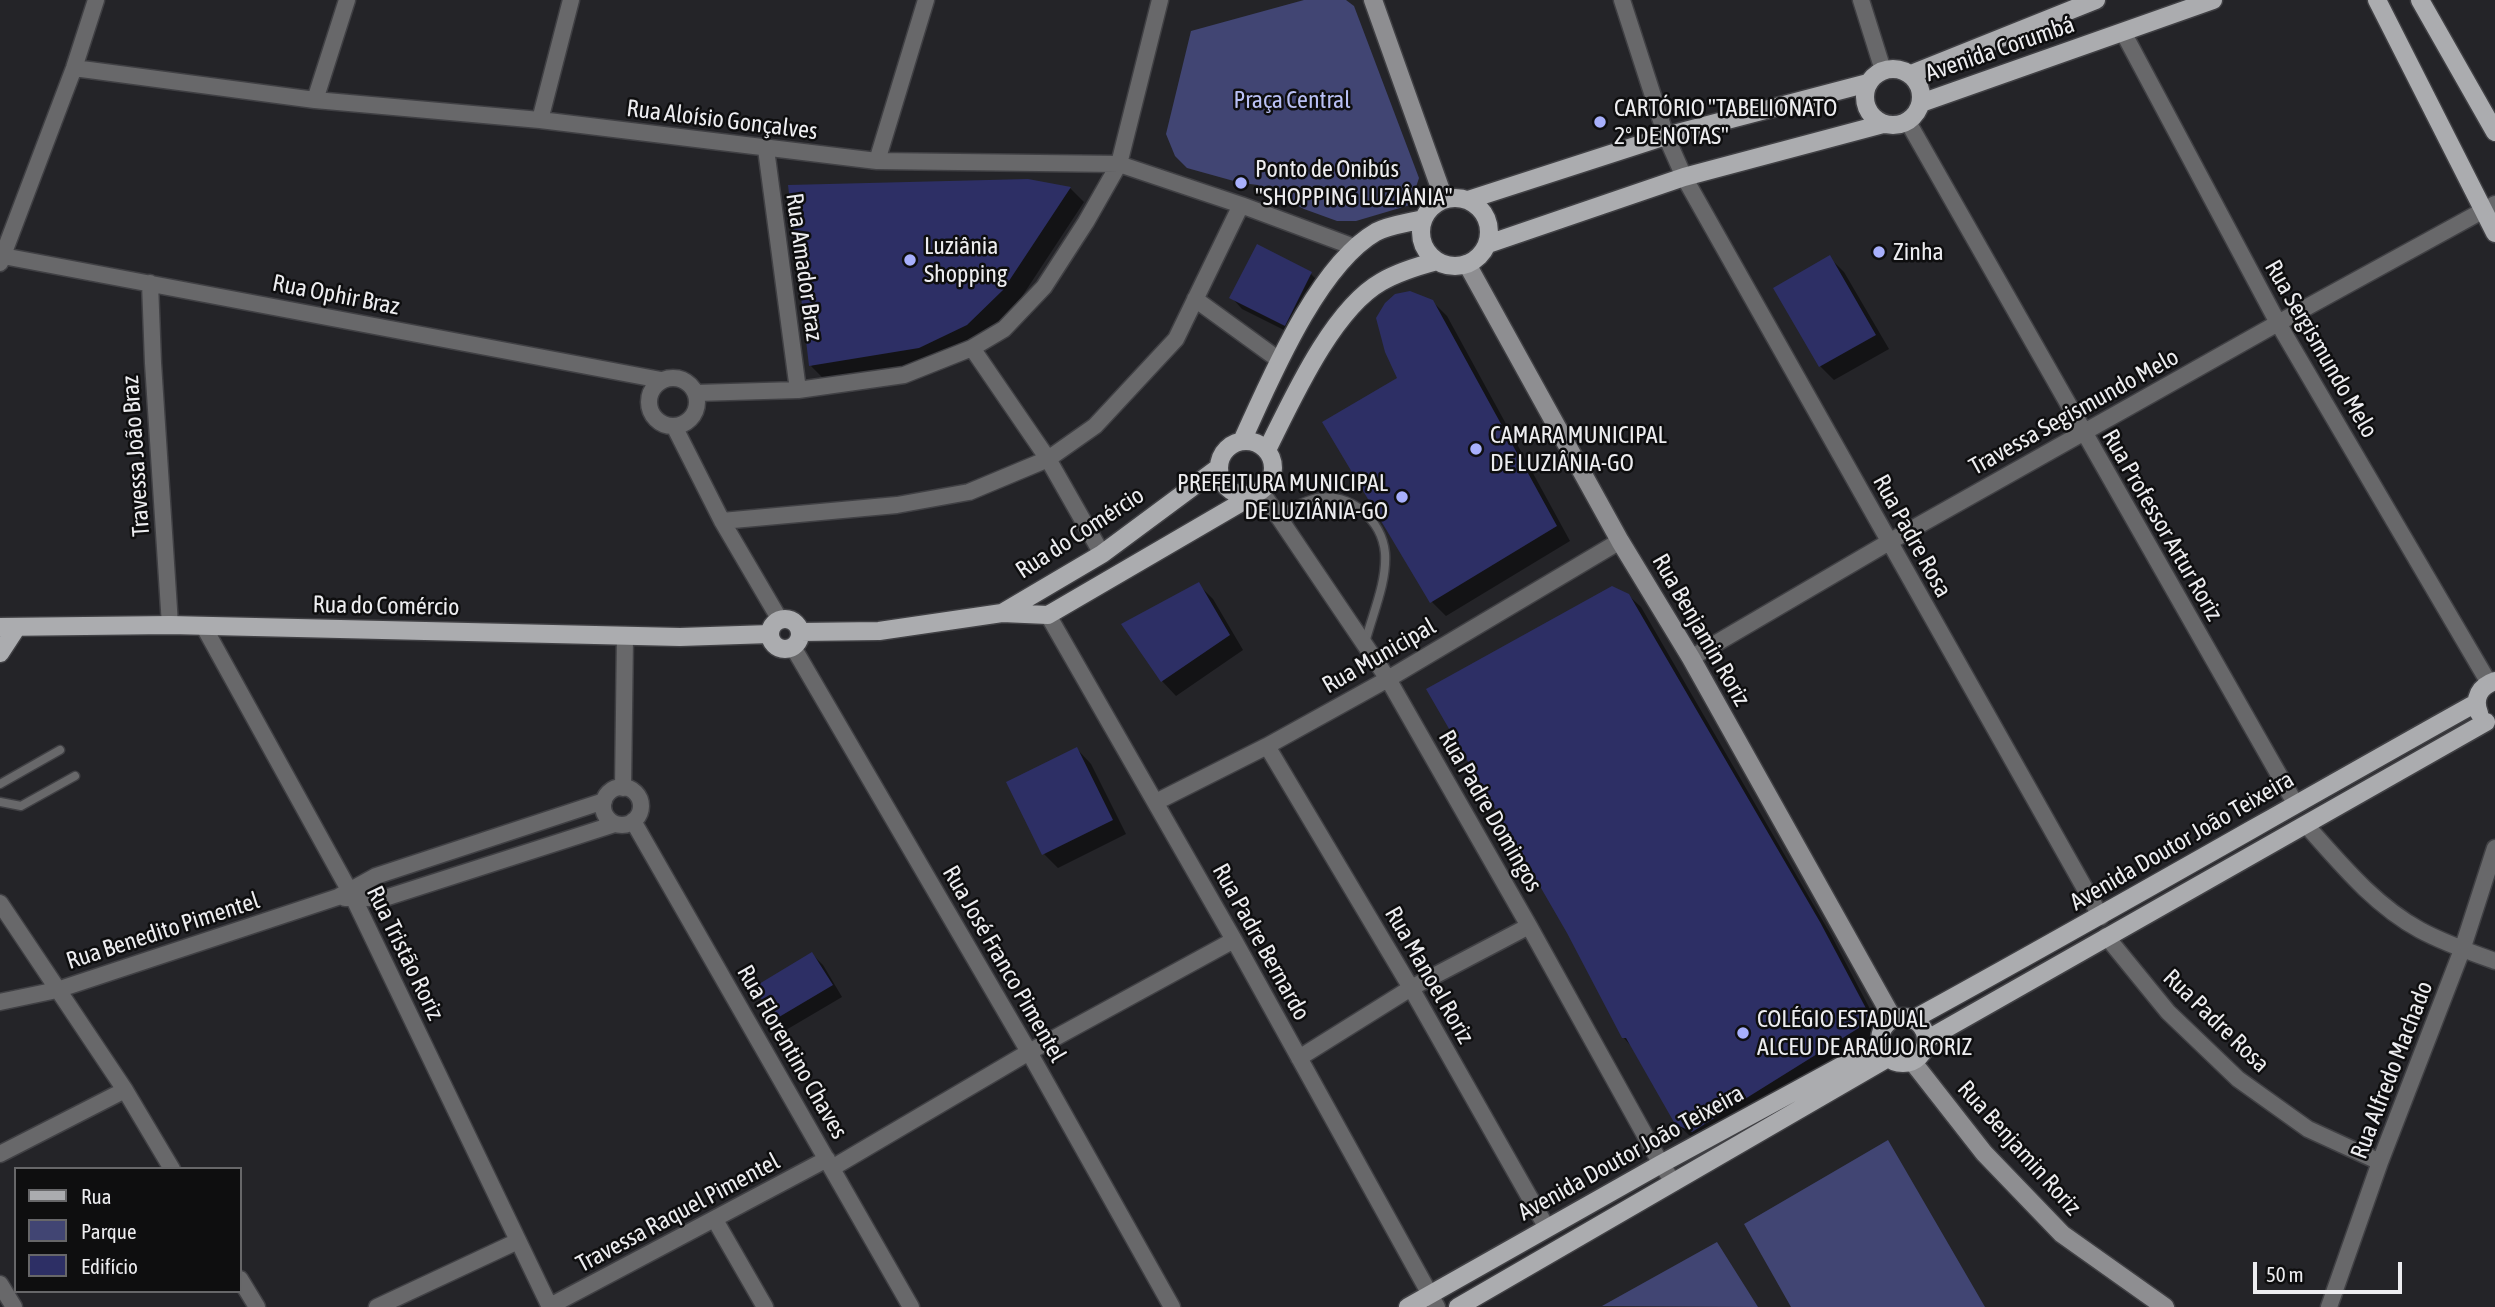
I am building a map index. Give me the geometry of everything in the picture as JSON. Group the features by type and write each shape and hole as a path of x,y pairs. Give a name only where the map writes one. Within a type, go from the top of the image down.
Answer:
{"main road":[{"name":"Avenida Corumbá","path":"1910,74 2096,0"},
{"name":"Avenida Corumbá","path":"1921,103 2213,0"},
{"path":"2377,0 2489,208 2495,233"},
{"path":"2420,0 2495,132"},
{"name":"Avenida Corumbá","path":"1883,70 1898,69 1910,74 1920,87 1921,103 1908,122"},
{"path":"1468,200 1666,136 1868,83 1883,70"},
{"path":"1868,83 1864,99 1870,114 1883,124"},
{"path":"1488,244 1685,177 1883,124 1896,126 1908,122"},
{"path":"1460,197 1468,200 1485,214 1490,228 1488,244 1480,257 1467,264 1451,266 1437,261 1425,250 1420,235 1423,219 1431,206 1444,199 1460,197"},
{"path":"1242,441 1279,360 1329,276 1354,247 1379,231 1423,219"},
{"path":"1267,450 1307,370 1355,302 1380,282 1437,261"},
{"path":"1242,441 1251,441 1267,450 1274,467 1272,477 1257,493 1245,496 1229,490 1223,484 1218,468 1228,447 1242,441"},
{"name":"Rua do Comércio","path":"1002,613 1102,554 1218,468"},
{"name":"Rua do Comércio","path":"797,639 879,631 1002,613 1048,615 1257,493"},
{"path":"789,619 796,624 797,639 786,649 772,642 775,627 789,619"},
{"name":"Rua do Comércio","path":"9,627 170,625 680,637 775,627"},
{"path":"0,653 9,627"},
{"path":"2490,724 2477,710 2476,703 2480,691 2492,682"},
{"name":"Avenida Doutor João Teixeira","path":"1912,1020 2101,917 2295,803 2476,703"},
{"name":"Avenida Doutor João Teixeira","path":"1926,1040 2106,936 2490,724"},
{"path":"1900,1017 1912,1020 1921,1026 1926,1040 1922,1054 1912,1061 1902,1063 1884,1051 1882,1030 1893,1019 1900,1017"},
{"name":"Avenida Doutor João Teixeira","path":"1408,1307 1433,1301 1547,1228 1661,1164 1884,1051"},
{"name":"Avenida Doutor João Teixeira","path":"1458,1307 1674,1183 1884,1051"}],"street":[{"path":"1,260 74,68 96,0"},
{"path":"315,100 347,0"},
{"path":"540,120 571,0"},
{"path":"877,161 926,0"},
{"path":"696,393 798,390 904,375 972,348 1004,329 1044,287 1119,164 1160,0"},
{"path":"1373,0 1444,199"},
{"path":"1622,0 1666,136"},
{"path":"1861,0 1883,70"},
{"name":"Rua Sergismundo Melo","path":"2123,32 2278,323 2492,682"},
{"name":"Rua Aloísio Gonçalves","path":"74,68 315,100 540,120 877,161 1119,164 1354,247"},
{"name":"Rua Professor Artur Roriz","path":"1908,122 2295,803"},
{"name":"Rua Padre Rosa","path":"1666,136 1685,177 2101,917"},
{"name":"Rua Amador Braz","path":"766,149 798,390"},
{"path":"722,521 883,506 969,492 1048,459 1095,426 1176,339 1241,205"},
{"name":"Travessa Segismundo Melo","path":"1691,658 1889,542 2278,323 2489,208"},
{"name":"Rua Ophir Braz","path":"1,260 150,283 661,380"},
{"name":"Rua Benjamin Roriz","path":"1467,264 1620,541 1691,658 1893,1019"},
{"name":"Travessa João Braz","path":"150,283 170,625"},
{"path":"1195,299 1279,360"},
{"path":"972,348 1048,459 1102,554"},
{"path":"677,377 691,386 696,393 698,400 694,415 688,421 674,426 659,421 650,408 650,393 661,380 677,377"},
{"path":"674,426 775,627"},
{"name":"Rua Padre Domingos","path":"1257,493 1277,514 1388,679 1674,1183"},
{"name":"Rua Municipal","path":"1156,802 1267,746 1388,679 1620,541"},
{"name":"Rua Padre Bernardo","path":"1048,615 1234,940 1433,1301"},
{"name":"Rua Tristão Roriz","path":"204,626 347,895 550,1307"},
{"path":"624,788 625,635"},
{"name":"Rua José Franco Pimentel","path":"797,639 1172,1307"},
{"name":"Rua Manoel Roriz","path":"1267,746 1411,988 1547,1228"},
{"path":"624,788 635,793 640,810 628,824 615,824 604,812 604,801 611,791 624,788"},
{"name":"Rua Benedito Pimentel","path":"0,1002 57,990 347,895 376,876 604,801"},
{"name":"Rua Florentino Chaves","path":"633,821 911,1307"},
{"name":"Rua Benedito Pimentel","path":"347,895 385,898 615,824"},
{"path":"2306,824 2349,873 2380,902 2419,930 2462,950 2495,961"},
{"name":"Rua Alfredo Machado","path":"2329,1307 2380,1162 2462,950 2495,848"},
{"path":"2,911 125,1090 171,1167"},
{"path":"1299,1058 1411,988 1530,926"},
{"name":"Rua Padre Rosa","path":"2106,936 2168,1012 2238,1079 2308,1129 2380,1162"},
{"name":"Travessa Raquel Pimentel","path":"550,1307 830,1163 1234,940"},
{"name":"Rua Benjamin Roriz","path":"1912,1061 1984,1153 2062,1234 2165,1307"},
{"path":"0,1154 125,1090"},
{"path":"715,1220 765,1307"},
{"path":"377,1307 518,1241"},
{"path":"242,1282 257,1307"},
{"path":"0,1284 14,1307"}],"lane":[{"path":"1277,514 1316,498 1334,497 1353,504 1369,516 1379,531 1385,552 1383,575 1365,643"},
{"path":"0,784 60,750"},
{"path":"0,802 21,806 75,776"}],"green space":[{"name":"Praça Central","path":"1304,0 1346,0 1354,6 1419,178 1410,205 1356,221 1337,221 1304,209 1258,185 1187,168 1175,156 1166,134 1191,31"},
{"path":"1888,1140 1985,1307 1791,1307 1744,1224"},
{"path":"1717,1242 1758,1307 1602,1306"}],"building":[{"name":"Luziânia Shopping","path":"1028,179 1071,187 1003,290 967,325 919,348 809,366 788,185"},
{"path":"1257,244 1312,272 1285,326 1229,298"},
{"path":"1830,255 1876,335 1819,367 1773,288"},
{"path":"1410,291 1433,300 1557,526 1430,603 1322,422 1397,378 1385,352 1376,318 1385,303 1395,294"},
{"path":"1199,582 1230,635 1161,682 1121,624"},
{"path":"1612,586 1629,594 1820,922 1869,1014 1862,1026 1692,1132 1675,1124 1626,1038 1622,1038 1567,933 1426,689"},
{"path":"1077,747 1113,820 1042,855 1006,782"},
{"path":"812,952 833,985 774,1020 754,987"}],"place":[{"name":"CARTÓRIO \"TABELIONATO 2º DE NOTAS\"","path":"1600,122"},
{"name":"Ponto de Onibús \"SHOPPING LUZIÂNIA\"","path":"1241,183"},
{"name":"Zinha","path":"1879,252"},
{"name":"Luziânia Shopping","path":"910,260"},
{"name":"CAMARA MUNICIPAL DE LUZIÂNIA-GO","path":"1476,449"},
{"name":"PREFEITURA MUNICIPAL DE LUZIÂNIA-GO","path":"1402,497"},
{"name":"COLÉGIO ESTADUAL ALCEU DE ARAÚJO RORIZ","path":"1743,1033"}]}
